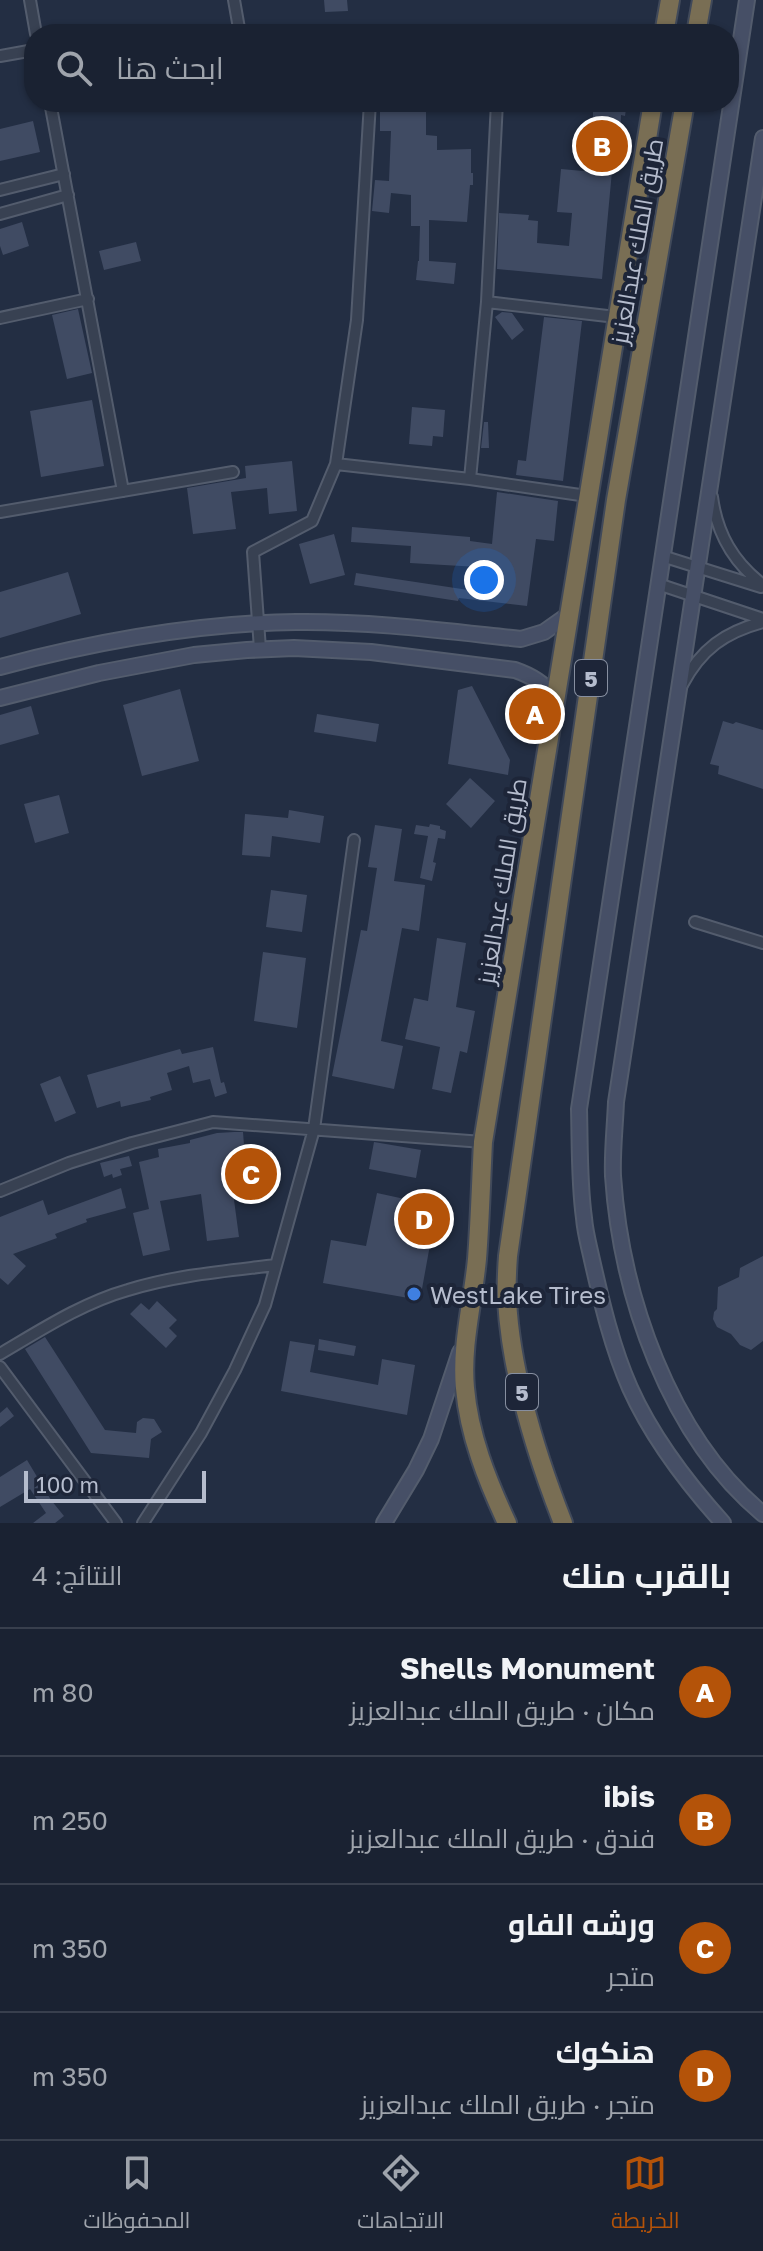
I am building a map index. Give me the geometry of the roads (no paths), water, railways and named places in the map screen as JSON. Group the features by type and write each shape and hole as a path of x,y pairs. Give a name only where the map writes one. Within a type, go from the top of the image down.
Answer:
{"highway":[{"path":"666,24 670,0"},
{"path":"698,24 702,0"},
{"name":"طريق الملك عبدالعزيز","path":"507,1523 472,1429 465,1387 466,1337 477,1260 483,1142 651,112"},
{"name":"طريق الملك عبدالعزيز","path":"563,1523 545,1477 513,1351 506,1299 508,1256 614,515 683,112"}],"main road":[{"path":"739,52 747,0"},
{"path":"723,1523 679,1469 631,1390 603,1309 584,1219 579,1109 730,112"},
{"path":"763,138 616,1102 613,1174 621,1241 638,1310 659,1370 696,1437 723,1472 763,1514"},
{"path":"0,667 189,629 259,623 372,624 521,639 544,632 568,615"},
{"path":"0,698 126,667 194,655 294,648 371,652 515,670 531,675 555,697"},
{"path":"384,1523 431,1439 466,1337"}],"street":[{"path":"30,0 34,24"},
{"path":"234,0 238,24"},
{"path":"0,56 24,52"},
{"path":"52,112 123,491"},
{"path":"260,649 253,552 312,521 336,464 357,320 369,112"},
{"path":"470,479 487,302 496,112"},
{"path":"0,190 64,174"},
{"path":"0,214 68,195"},
{"path":"0,318 88,299"},
{"path":"487,302 616,317"},
{"path":"336,464 587,496"},
{"path":"0,512 233,472"},
{"path":"710,486 715,517 728,548 763,586"},
{"path":"662,556 763,586"},
{"path":"658,584 763,621"},
{"path":"678,694 694,667 716,643 731,633 763,621"},
{"path":"143,1523 201,1433 265,1305 314,1129 354,840"},
{"path":"695,922 763,943"},
{"path":"0,1191 69,1163 213,1122 483,1142"},
{"path":"0,1354 65,1316 127,1290 193,1275 276,1265"},
{"path":"0,1367 116,1523"}],"place":[{"name":"ibis","path":"602,146"},
{"name":"Shells Monument","path":"535,714"},
{"name":"ورشه الفاو","path":"251,1174"},
{"name":"هنكوك","path":"424,1219"},
{"name":"WestLake Tires","path":"414,1294"}]}
